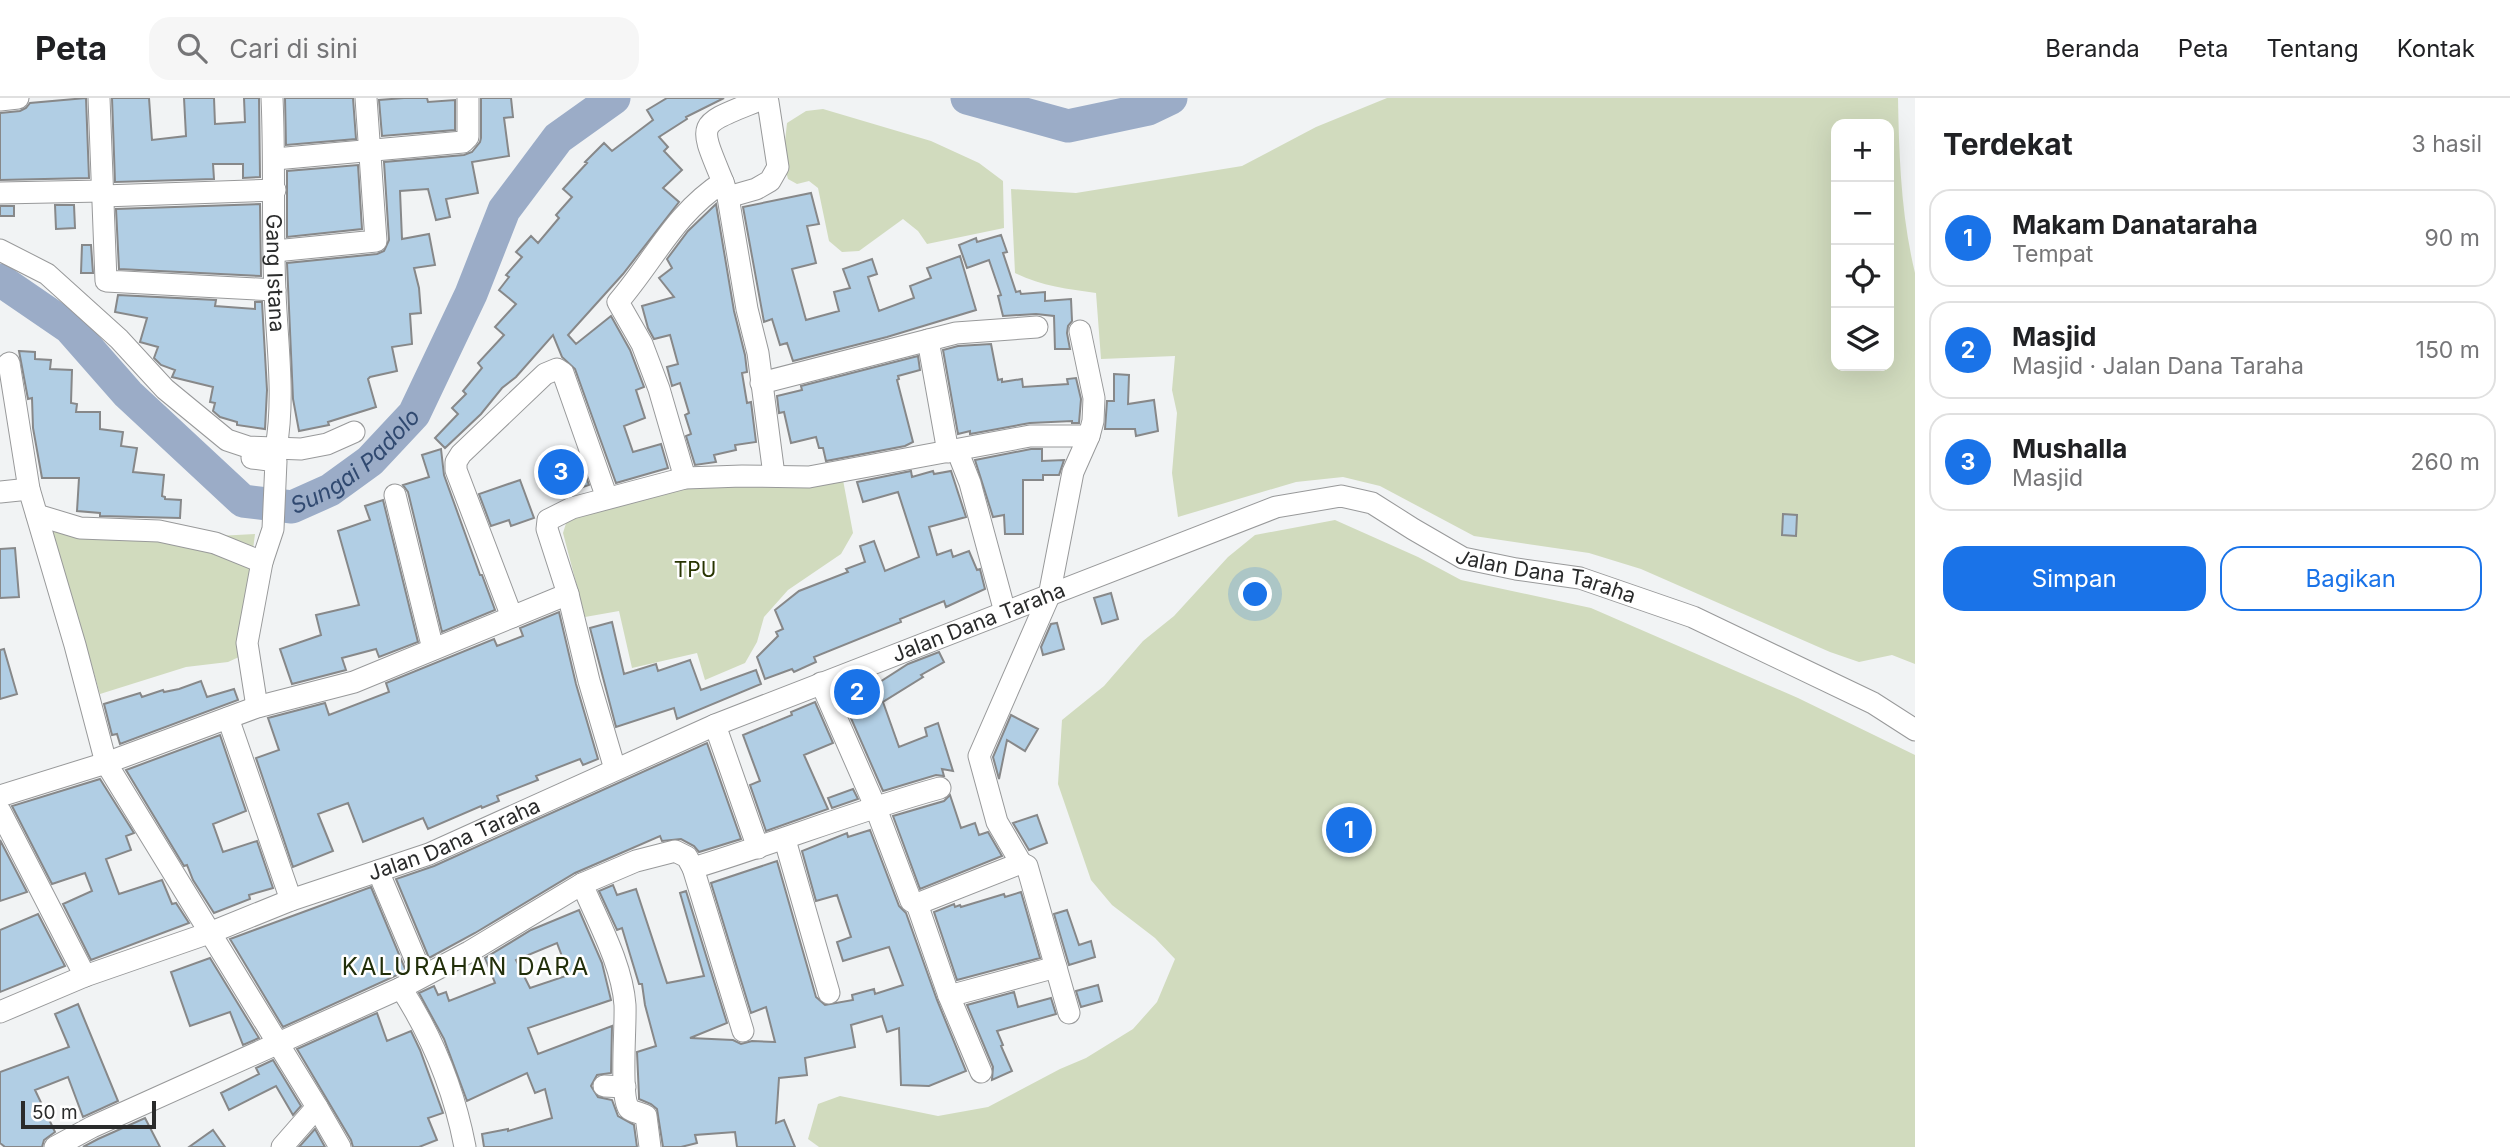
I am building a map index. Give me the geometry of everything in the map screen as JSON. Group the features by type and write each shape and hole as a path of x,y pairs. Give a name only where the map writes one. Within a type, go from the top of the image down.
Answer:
{"street":[{"path":"0,100 18,98"},
{"path":"99,98 106,281 275,289"},
{"name":"Gang Istana","path":"257,707 247,643 262,562 272,529 280,429 272,98"},
{"path":"275,251 376,241 366,98"},
{"path":"275,159 463,142 468,138 468,98"},
{"path":"685,478 659,389 642,344 618,302 640,276 681,217 703,195 726,190 756,189 770,181 778,167 762,102 713,119 707,126 706,138 726,190 747,309 758,353 774,475"},
{"path":"0,193 102,194 275,190"},
{"path":"0,250 47,274 119,339 165,389 227,440 276,459 301,449 327,444 354,432"},
{"path":"761,383 956,333 1037,327"},
{"path":"1069,1013 1027,866 1021,863 997,822 979,756 1049,596 1073,472 1093,421 1094,398 1080,331"},
{"path":"928,340 952,451 970,484 1005,612"},
{"path":"9,363 29,489 106,763 212,932 340,1147"},
{"path":"512,617 456,470 456,462 461,454 545,374 557,369 563,373 607,498"},
{"path":"615,769 589,681 568,594 547,529 548,520 572,508 685,478 774,475 809,477 1030,436 1089,436"},
{"path":"0,492 29,489"},
{"path":"395,495 433,649"},
{"name":"Jalan Dana Taraha","path":"0,1012 85,976 212,932 291,900 429,854 715,725 1276,507 1341,496 1373,503 1462,558 1580,578 1693,617 1873,703 1915,730"},
{"path":"37,515 80,528 159,531 215,543 262,562"},
{"path":"0,796 106,763 257,707 354,682 568,594"},
{"path":"821,683 875,806 911,901 917,904 949,996 981,1072"},
{"path":"228,718 291,900"},
{"path":"715,725 758,848"},
{"path":"693,868 785,840 875,806 940,788"},
{"path":"0,811 85,976"},
{"path":"785,840 830,993"},
{"path":"55,1147 92,1127 401,988 470,952 582,884 636,861 675,851 687,857 693,868 743,1031"},
{"path":"917,904 1021,863"},
{"path":"378,871 422,975"},
{"path":"582,884 617,967 625,1002 615,1087 630,1110 646,1116 650,1147"},
{"path":"949,996 1056,967"},
{"path":"401,988 422,1021 446,1079 458,1113 465,1147"},
{"path":"282,1147 317,1107"}],"green space":[{"path":"1387,98 1898,98 1904,208 1915,273 1915,664 1892,655 1859,662 1830,652 1641,569 1589,553 1474,536 1380,486 1343,477 1296,482 1178,517 1172,473 1177,413 1172,390 1175,356 1101,359 1096,293 1045,284 1015,273 1011,189 1076,193 1242,166 1316,127"},
{"path":"823,109 931,141 979,163 1003,181 1004,228 927,244 918,231 903,219 859,251 842,252 829,241 818,188 809,181 797,184 788,179 783,160 787,123 806,111"},
{"name":"TPU","path":"722,480 843,480 853,533 841,554 788,590 764,617 757,642 745,663 705,680 697,653 632,668 619,611 585,617 563,533 567,520 582,510"},
{"path":"1335,520 1418,557 1461,580 1591,608 1798,698 1915,755 1915,1147 819,1147 808,1139 818,1104 840,1096 938,1116 988,1107 1086,1058 1133,1029 1157,1002 1175,959 1155,938 1112,905 1091,880 1058,784 1062,720 1104,686 1143,641 1174,616 1228,557 1255,535"},
{"path":"48,526 142,540 255,534 239,657 228,662 186,667 100,694"}],"building":[{"path":"86,98 89,178 0,180 0,113 20,111 30,103"},
{"path":"112,98 149,98 152,140 186,136 184,98 214,98 215,124 245,122 244,98 259,98 260,177 243,178 243,164 213,164 214,179 115,182"},
{"path":"285,98 353,98 356,139 286,145"},
{"path":"427,98 428,102 455,100 455,130 382,136 379,100"},
{"path":"481,98 511,98 513,117 504,118 509,156 472,162 478,193 446,199 450,217 436,220 428,189 400,191 402,239 429,234 435,265 414,268 421,313 410,314 412,344 392,347 397,371 368,379 376,407 328,422 329,425 299,431 293,399 287,263 377,254 384,251 389,240 384,162 472,152 481,138"},
{"path":"667,98 724,98 686,117 687,119 659,137 668,147 664,151 682,170 663,188 679,202 623,274 568,335 576,344 611,316 630,350 644,387 636,390 645,418 624,426 633,452 661,444 668,468 616,483 575,369 562,357 553,335 481,414 445,448 435,438 458,414 452,408 466,394 463,391 482,368 478,363 504,335 495,327 516,304 499,290 509,277 506,275 522,257 516,252 531,236 538,243 559,218 556,215 572,197 563,189 587,163 585,162 604,143 612,151 653,120 647,110"},
{"path":"358,165 362,229 287,237 287,171"},
{"path":"811,193 819,224 807,226 816,263 792,269 806,320 839,311 834,292 850,288 843,269 872,259 877,274 868,277 879,311 914,298 910,286 931,278 927,268 960,256 976,310 887,337 793,361 787,343 780,345 772,319 764,322 743,207"},
{"path":"260,204 261,276 119,269 116,209"},
{"path":"716,204 734,311 745,355 747,372 742,373 747,403 751,402 756,442 735,445 736,450 714,455 716,462 695,465 686,436 691,434 685,415 689,413 680,383 672,386 667,367 678,364 670,335 654,339 642,306 674,297 659,278 672,268 667,259 688,231"},
{"path":"55,205 74,205 75,228 56,229"},
{"path":"0,206 14,206 14,216 0,216"},
{"path":"1001,235 1007,252 1003,253 1016,292 1045,292 1045,301 1071,299 1072,321 1067,333 1070,349 1055,349 1054,316 1003,316 998,296 1001,295 989,260 967,268 959,245 976,238 977,242"},
{"path":"82,245 91,245 93,273 81,273"},
{"path":"118,295 216,300 215,306 255,309 255,302 262,302 267,390 265,429 237,425 237,422 220,417 213,411 215,403 210,402 213,387 172,377 175,370 161,365 154,358 158,347 140,342 147,318 115,312"},
{"path":"991,344 998,380 1002,379 1002,382 1022,379 1023,387 1068,384 1067,379 1076,378 1081,399 1079,423 1030,423 958,434 943,350 958,346"},
{"path":"19,351 35,352 35,359 51,360 50,369 72,370 71,403 77,404 76,412 100,412 100,429 123,432 121,446 137,448 133,472 164,475 162,496 165,499 181,500 180,518 100,516 100,513 77,511 79,478 42,478 33,428 32,398 28,399"},
{"path":"918,356 920,370 898,376 897,380 913,442 905,446 826,461 823,448 819,448 816,437 791,443 784,412 779,413 777,396 802,390 801,386"},
{"path":"1114,374 1129,375 1128,404 1154,400 1158,431 1136,436 1135,429 1105,429 1107,401 1114,401"},
{"path":"441,449 444,475 495,610 442,632 408,492 403,485 429,477 422,455"},
{"path":"1042,449 1042,461 1064,460 1059,475 1043,475 1043,480 1023,480 1023,534 1005,534 1004,515 993,517 975,460"},
{"path":"577,453 589,485 560,495 549,463"},
{"path":"911,471 912,477 933,471 934,474 951,471 966,517 929,527 937,555 951,550 953,557 969,551 977,570 980,569 985,589 946,607 944,601 900,619 901,622 814,657 816,662 794,672 792,669 765,679 757,657 778,636 776,632 783,629 775,610 799,591 848,572 846,569 865,562 860,546 874,541 885,571 919,557 898,492 863,502 857,482"},
{"path":"520,480 534,518 511,526 509,520 491,526 479,494"},
{"path":"383,500 418,642 379,657 376,649 342,658 346,670 292,684 280,649 321,635 316,615 359,605 338,531 370,520 365,506"},
{"path":"1783,514 1797,515 1796,536 1782,535"},
{"path":"15,548 19,597 0,598 0,549"},
{"path":"1111,593 1118,619 1102,624 1094,598"},
{"path":"559,612 598,759 583,765 580,759 536,776 538,780 497,796 499,801 428,829 423,818 363,842 348,803 318,814 333,851 293,867 256,758 279,750 268,718 325,703 329,715 389,692 386,683 494,639 497,646 523,636 520,628"},
{"path":"612,622 624,674 656,664 658,671 690,660 701,690 756,670 761,684 677,719 674,708 616,727 590,628"},
{"path":"1057,623 1064,649 1043,655 1041,647 1051,624"},
{"path":"4,649 17,694 0,699 0,650"},
{"path":"939,652 944,662 883,702 899,747 927,736 925,728 938,723 953,771 942,769 944,776 936,775 883,791 839,691 869,679 872,687 908,664"},
{"path":"201,681 207,697 234,689 238,700 120,744 117,734 112,735 104,704 140,693 142,697 163,690 179,689"},
{"path":"815,702 833,743 804,755 828,809 766,831 750,785 760,781 743,735 792,715 791,712"},
{"path":"1011,715 1038,729 1025,751 1007,740 999,779 993,757"},
{"path":"220,735 246,811 213,824 223,852 257,841 273,888 249,895 250,899 214,913 193,880 187,865 184,866 126,770"},
{"path":"707,743 741,839 699,852 681,839 662,841 660,836 575,873 429,958 396,879 434,866"},
{"path":"100,779 134,833 126,836 131,850 106,859 119,894 162,880 172,904 176,903 189,923 91,960 63,904 92,891 85,873 52,884 12,806"},
{"path":"853,789 858,799 832,808 828,798"},
{"path":"950,795 961,828 975,823 979,835 988,832 1002,856 920,889 893,816 944,801"},
{"path":"1037,815 1047,843 1029,850 1013,823"},
{"path":"870,830 899,906 906,913 966,1071 929,1086 901,1085 899,1028 887,1032 882,1016 851,1025 855,1047 805,1058 807,1075 779,1078 776,1123 784,1120 795,1147 737,1147 735,1132 695,1135 697,1143 681,1147 663,1147 657,1109 639,1099 637,1052 656,1046 642,984 639,984 622,928 617,930 599,891 613,885 617,895 636,889 667,983 704,976 680,893 686,891 727,1023 690,1038 733,1040 741,1044 752,1041 775,1042 766,1007 751,1013 711,883 777,861 816,997 825,1005 853,1000 852,995 874,989 875,994 903,985 889,947 843,961 837,942 851,937 837,895 816,901 802,851 847,833 848,837"},
{"path":"0,840 27,892 0,901"},
{"path":"371,887 406,971 283,1027 230,939"},
{"path":"1021,892 1040,958 957,980 934,912 954,904 955,907 961,907 1004,894 1005,897"},
{"path":"579,910 602,963 611,1000 528,1028 538,1054 612,1026 611,1073 597,1075 591,1086 598,1097 612,1100 618,1116 634,1125 637,1147 484,1147 482,1134 508,1131 552,1118 545,1089 535,1093 527,1073 467,1101 444,1039 419,993 434,986 438,995 446,992 449,1001 495,983 485,958 531,930","holes":["557,943 569,975 530,988 516,960"]},
{"path":"1067,910 1079,945 1091,941 1095,957 1069,965 1054,914"},
{"path":"38,914 65,966 0,992 0,930"},
{"path":"210,958 259,1038 243,1045 230,1012 190,1026 171,972"},
{"path":"1098,985 1102,1001 1081,1007 1076,991"},
{"path":"1014,992 1018,1007 1051,998 1056,1014 997,1031 1012,1071 992,1080 993,1067 967,1005"},
{"path":"78,1004 118,1101 83,1117 68,1077 35,1090 55,1132 44,1140 42,1147 5,1147 0,1143 0,1072 69,1047 55,1014"},
{"path":"377,1013 387,1041 411,1031 420,1050 443,1113 428,1118 437,1140 419,1147 353,1147 297,1049"},
{"path":"273,1060 301,1106 293,1115 276,1086 229,1110 221,1093 259,1074 256,1068"},
{"path":"145,1118 160,1147 83,1147 98,1139"},
{"path":"315,1129 325,1147 299,1147"},
{"path":"213,1130 225,1147 189,1147"}],"waterway":[{"name":"Sungai Padolo","path":"0,280 70,328 128,394 243,501 292,507 330,490 370,461 414,414 471,294 504,210 558,138 614,98"},
{"name":"Sungai Padolo","path":"967,98 1068,126 1148,109 1171,98"}],"place":[{"name":"Mushalla","path":"561,472"},
{"name":"Masjid","path":"857,692"},
{"name":"Makam Danataraha","path":"1349,830"}],"district":[{"name":"KALURAHAN DARA","path":"466,967"}]}
